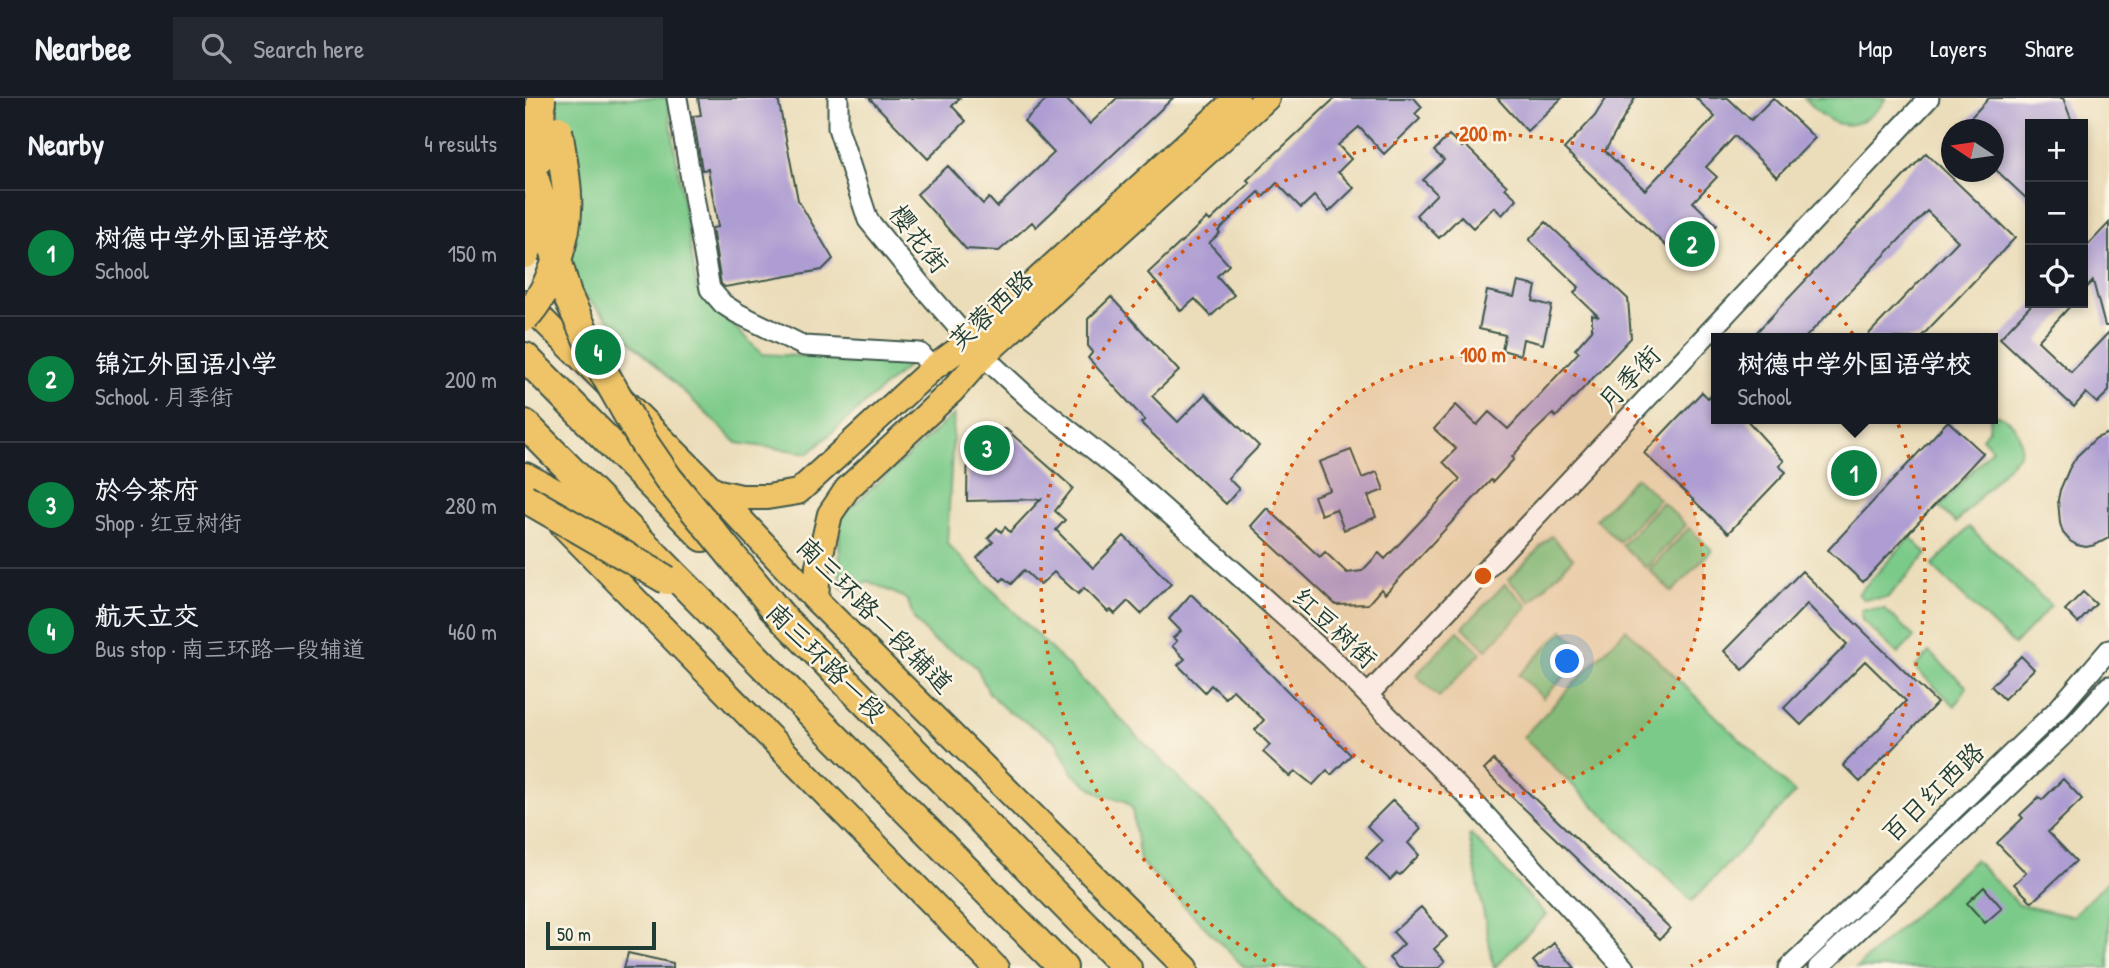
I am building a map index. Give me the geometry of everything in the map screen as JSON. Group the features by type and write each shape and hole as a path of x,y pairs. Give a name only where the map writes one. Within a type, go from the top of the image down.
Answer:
{"highway":[{"path":"525,254 537,230 541,98"},
{"path":"525,317 537,304 561,252 568,198 558,130 547,98"},
{"path":"525,144 567,295 599,364 668,478 786,622"},
{"name":"南三环路一段","path":"525,357 1127,968"},
{"name":"南三环路一段","path":"525,424 1063,968"},
{"path":"525,477 566,499 737,637"},
{"path":"525,498 667,580"}],"main road":[{"name":"芙蓉西路","path":"816,600 818,566 830,514 847,489 952,391 977,348 1237,98"},
{"name":"芙蓉西路","path":"714,491 741,497 767,497 798,492 933,368 977,348 1267,98"},
{"name":"南三环路一段辅道","path":"525,302 714,491 816,600 1186,968"},
{"path":"525,489 996,968"}],"street":[{"path":"677,98 710,289 723,304 804,346 920,354 933,368"},
{"name":"樱花街","path":"838,98 838,128 869,220 977,348"},
{"name":"月季街","path":"1368,695 1929,98"},
{"name":"红豆树街","path":"977,348 1031,400 1126,475 1207,546 1368,695 1477,806 1624,968"},
{"name":"百日红西路","path":"1789,968 2059,708 2109,650"},
{"name":"百日红西路","path":"1818,968 2076,723 2109,686"}],"green space":[{"path":"552,98 667,98 697,290 762,354 912,362 809,453 737,443 583,295 564,264 564,129"},
{"path":"1804,98 1886,98 1867,118 1851,124 1842,124 1819,113"},
{"path":"954,414 947,544 1367,968 1245,968 1140,861 1132,808 1125,801 1102,795 1073,774 1056,741 1005,709 989,693 977,668 967,659 933,641 914,619 908,601 903,597 868,581 847,590 840,587 839,518"},
{"path":"1998,416 2007,420 2016,428 2020,453 1956,523 1939,507 1992,449 1982,438 1990,424 1998,424"},
{"path":"1636,477 1659,499 1619,542 1596,519"},
{"path":"1662,502 1686,525 1646,568 1622,545"},
{"path":"1969,527 2051,606 2014,645 1932,566"},
{"path":"1689,528 1712,550 1672,592 1649,570"},
{"path":"1551,536 1573,558 1531,602 1508,580"},
{"path":"1910,537 1927,554 1887,598 1863,599 1858,594"},
{"path":"1505,584 1528,606 1486,650 1463,627"},
{"path":"1861,609 1885,609 1914,637 1898,654 1862,620"},
{"path":"1626,629 1795,793 1692,901 1523,737"},
{"path":"1563,630 1587,653 1543,698 1519,675"},
{"path":"1458,631 1481,653 1439,697 1416,675"},
{"path":"1929,652 1967,687 1955,706 1915,668"},
{"path":"1471,834 1546,915 1494,968 1469,836"},
{"path":"1975,860 2019,905 2072,916 2109,880 2109,968 1856,968"}],"building":[{"path":"698,98 778,98 798,200 833,259 822,270 725,287 721,284 712,228 718,227 708,169 702,170 693,116 701,115"},
{"path":"869,98 960,98 952,106 966,121 928,159"},
{"path":"1048,98 1065,98 1090,124 1117,98 1173,98 1036,227 1032,222 999,251 966,249 917,194 948,166 983,204 989,198 997,207 1054,153 1024,121"},
{"path":"1335,98 1414,98 1422,107 1415,114 1420,119 1384,154 1359,127 1338,145 1351,159 1338,172 1354,188 1329,212 1314,196 1301,208 1277,183 1263,197 1259,192 1209,243 1229,265 1217,276 1234,295 1211,316 1195,299 1181,311 1148,273 1207,218 1210,221 1250,183 1247,180"},
{"path":"1497,98 1562,98 1527,131"},
{"path":"1606,98 1635,98 1605,151 1645,190 1715,117 1696,98 1728,98 1751,120 1773,98 1815,138 1777,177 1735,136 1706,167 1717,177 1693,202 1717,225 1683,262 1564,149 1595,116"},
{"path":"1989,98 2063,98 2071,119 2025,119 2025,197 2004,177 2004,119 1969,119"},
{"path":"1449,135 1462,147 1464,144 1517,199 1502,215 1494,207 1473,228 1461,216 1439,238 1416,215 1437,194 1423,180 1444,160 1434,151"},
{"path":"1926,153 1941,167 1941,182 1956,182 2015,238 1925,333 1870,333 1958,241 1927,211 1810,333 1756,333"},
{"path":"1546,222 1628,299 1631,338 1556,417 1553,414 1534,432 1493,482 1491,480 1385,594 1381,589 1368,604 1336,605 1251,526 1267,508 1320,557 1325,552 1347,573 1362,571 1379,553 1385,559 1460,479 1443,462 1456,449 1434,429 1456,405 1477,425 1489,412 1508,429 1579,352 1575,349 1592,330 1592,315 1599,317 1574,293 1579,287 1529,240"},
{"path":"2109,223 2109,326 2105,326 2093,281 2088,286 2090,243"},
{"path":"1518,282 1536,286 1533,301 1552,306 1543,344 1523,339 1520,355 1502,350 1505,335 1479,329 1487,291 1514,297"},
{"path":"1111,297 1179,371 1152,396 1178,422 1205,394 1259,446 1228,478 1239,489 1226,504 1141,423 1145,420 1088,358 1093,352 1088,346 1088,319"},
{"path":"2028,308 2068,308 2038,341 2071,372 2109,332 2109,391 2097,403 2086,393 2074,407 2000,338"},
{"path":"1702,392 1708,398 1711,395 1711,424 1751,424 1784,461 1779,466 1786,472 1728,533 1644,453"},
{"path":"1945,424 1951,424 1983,453 1863,582 1828,550"},
{"path":"1006,429 1073,488 1055,511 1065,520 1056,530 1093,568 1124,536 1171,584 1141,614 1128,601 1115,614 1111,610 1108,612 1084,588 1078,594 1054,572 1040,585 1024,570 1011,584 1004,578 1001,581 977,558 993,542 988,538 997,528 1001,532 1005,527 1010,532 1041,499 967,501 968,430"},
{"path":"2109,433 2109,538 2086,547 2077,545 2063,533 2058,500 2060,490 2077,456 2096,438"},
{"path":"1351,450 1362,478 1377,472 1384,490 1368,496 1376,517 1344,530 1336,509 1321,515 1314,496 1330,490 1319,462"},
{"path":"1802,571 1937,703 1860,782 1843,765 1906,701 1865,661 1801,725 1784,708 1847,644 1807,604 1743,670 1724,651"},
{"path":"2083,592 2096,604 2078,623 2065,610"},
{"path":"1191,594 1351,755 1331,775 1327,770 1313,785 1295,771 1290,777 1263,752 1270,745 1255,730 1264,720 1233,690 1225,698 1211,685 1205,692 1178,665 1185,659 1172,646 1177,641 1173,638 1181,631 1169,619"},
{"path":"2021,656 2034,669 2004,699 1991,686"},
{"path":"1494,760 1670,928 1660,939 1484,770"},
{"path":"2063,779 2082,799 2048,832 2076,861 2032,902 2014,884 2026,873 1997,843 2023,818 2020,815 2039,797 2042,800"},
{"path":"1393,800 1421,829 1408,843 1419,855 1400,875 1397,873 1390,880 1366,857 1382,841 1367,826"},
{"path":"1984,887 2002,908 1985,923 1967,903"},
{"path":"1421,907 1447,937 1434,949 1445,961 1438,968 1398,968 1389,958 1404,944 1393,932"},
{"path":"1554,943 1575,968 1539,968 1533,961"},
{"path":"628,953 673,963 673,968 624,968"}],"place":[{"name":"锦江外国语小学","path":"1692,244"},
{"name":"航天立交","path":"598,352"},
{"name":"於今茶府","path":"987,448"},
{"name":"树德中学外国语学校","path":"1854,473"}]}
